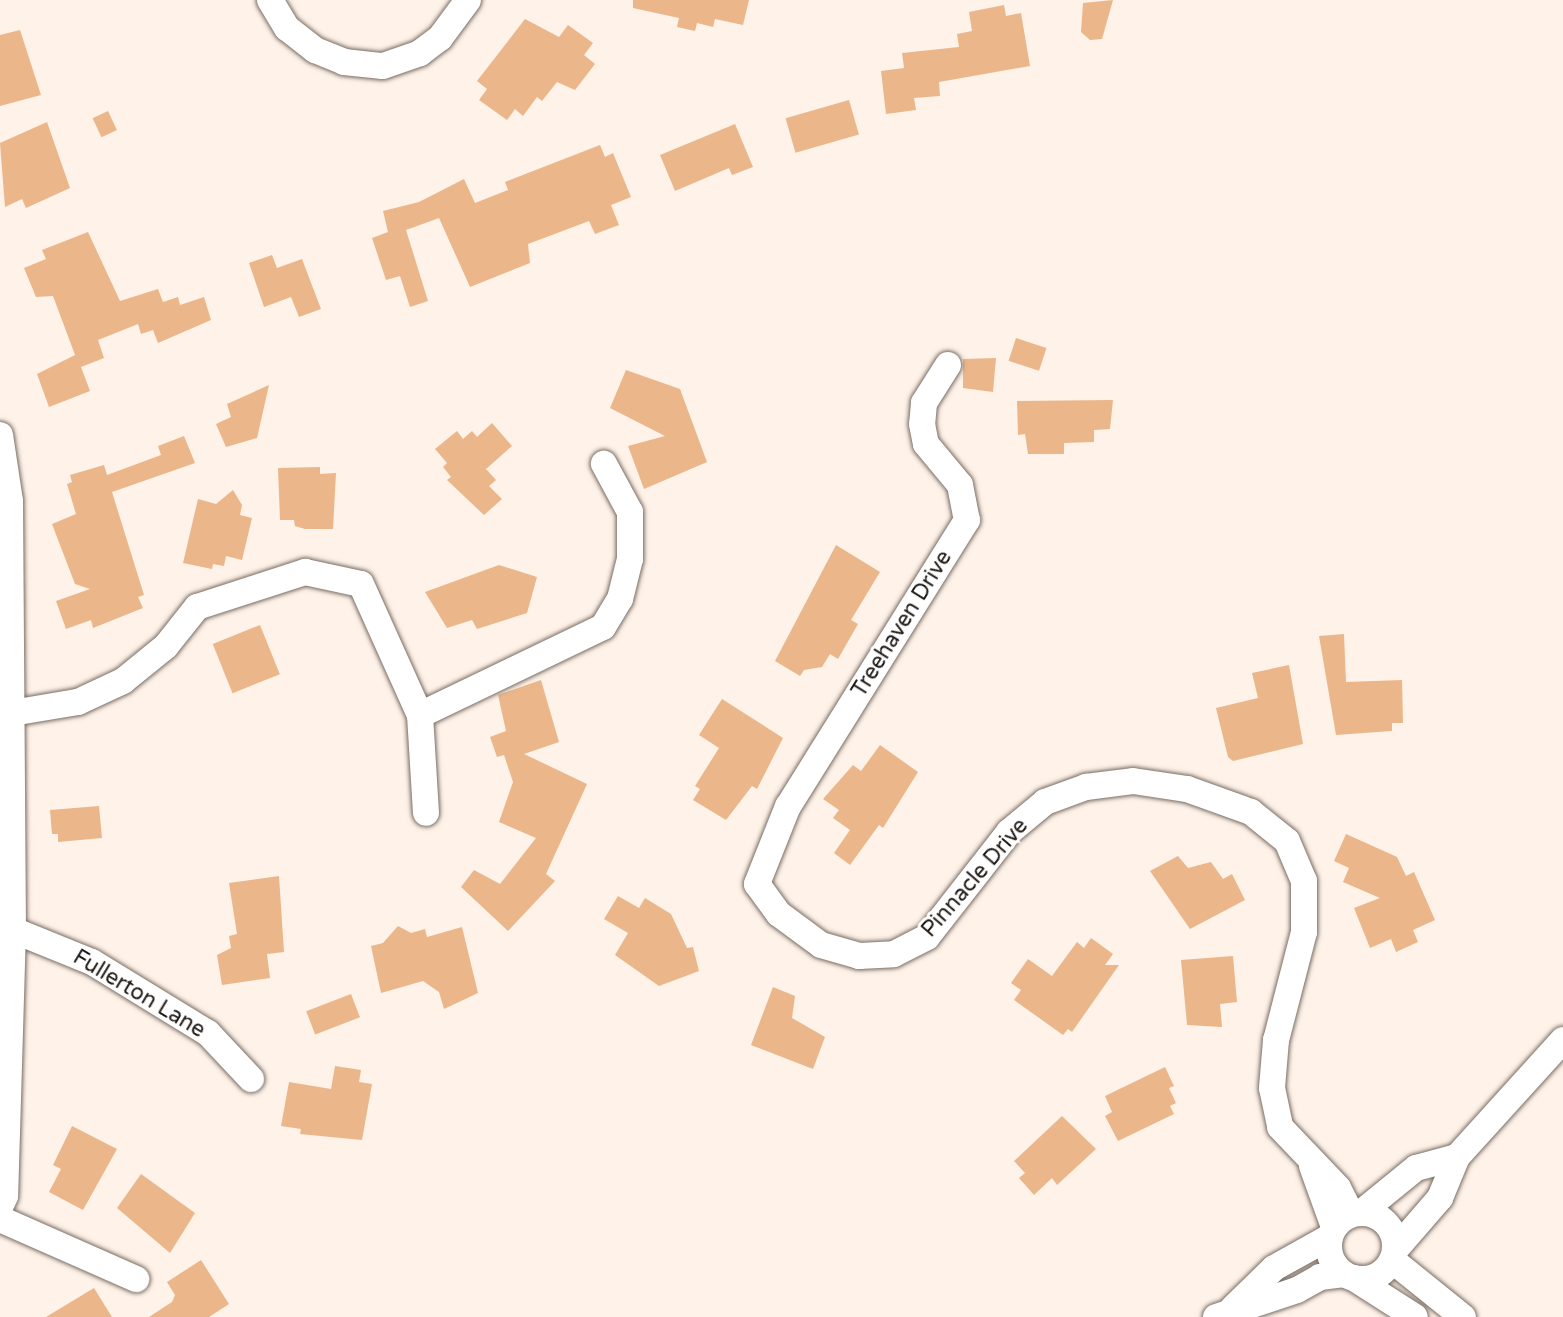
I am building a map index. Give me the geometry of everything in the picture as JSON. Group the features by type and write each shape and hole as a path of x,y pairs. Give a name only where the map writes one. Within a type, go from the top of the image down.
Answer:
{"street":[{"path":"270,0 299,40 329,58 363,66 383,66 420,53 455,23 468,0"},
{"name":"Treehaven Drive","path":"757,884 788,806 967,520 960,485 926,444 922,424 924,403 948,365"},
{"path":"0,435 10,501 13,930 5,1196 0,1207"},
{"path":"420,715 603,627 620,599 630,559 630,512 604,464"},
{"path":"12,713 78,702 123,681 166,646 197,607 305,572 361,584 420,715 426,813"},
{"name":"Pinnacle Drive","path":"757,884 779,914 821,945 859,956 894,954 927,937 1009,832 1045,802 1086,787 1133,781 1187,789 1251,812 1287,841 1304,881 1304,932 1276,1040 1272,1088 1280,1127 1312,1166 1344,1222"},
{"name":"Fullerton Lane","path":"13,930 92,962 208,1033 251,1079"},
{"path":"1225,1313 1265,1303 1320,1277 1376,1276 1440,1198 1457,1157 1563,1040"},
{"path":"1225,1313 1274,1268 1344,1222 1416,1168 1457,1157"},
{"path":"0,1219 136,1279"},
{"path":"1344,1222 1390,1228 1393,1255 1463,1317"},
{"path":"1344,1222 1331,1258 1349,1276 1415,1317"}],"building":[{"path":"633,0 749,0 743,25 715,19 713,27 697,23 695,31 677,27 679,18 633,8"},
{"path":"1113,0 1102,39 1090,40 1081,32 1083,3"},
{"path":"1004,5 1006,16 1021,13 1030,66 939,82 940,96 914,98 916,110 886,114 881,71 904,68 902,53 959,47 957,34 972,31 969,12"},
{"path":"525,19 559,37 568,25 593,43 584,55 595,64 575,90 557,82 542,101 537,97 523,116 515,109 507,120 479,100 487,89 477,81"},
{"path":"20,30 41,95 0,106 0,35"},
{"path":"849,100 859,135 795,153 786,118"},
{"path":"108,111 117,130 101,137 93,118"},
{"path":"47,122 70,188 26,208 22,199 5,207 0,143"},
{"path":"735,124 753,167 732,175 729,168 675,191 660,155"},
{"path":"600,145 605,157 613,153 631,197 611,205 619,225 595,234 589,221 528,244 530,263 470,287 439,218 406,230 428,301 410,307 400,276 386,280 372,238 388,232 383,211 419,202 464,179 475,203 508,190 505,182"},
{"path":"88,232 120,301 158,289 163,302 178,297 180,305 204,297 211,320 158,343 153,330 141,334 138,324 98,340 104,358 81,367 90,391 49,407 37,374 75,355 53,296 36,297 24,268 46,259 42,250"},
{"path":"272,255 277,268 302,259 321,309 299,317 291,297 264,307 249,263"},
{"path":"1016,338 1046,348 1039,371 1009,361"},
{"path":"996,358 993,392 963,388 963,359"},
{"path":"626,370 680,389 707,462 644,489 628,446 665,436 610,408"},
{"path":"269,385 257,438 226,447 216,424 231,417 227,404"},
{"path":"1113,400 1110,429 1094,430 1094,442 1064,443 1064,454 1028,454 1025,434 1018,435 1017,401"},
{"path":"492,423 512,446 486,469 496,480 489,486 502,499 484,515 447,480 451,477 443,467 447,463 435,449 457,431 463,439 472,431 477,437"},
{"path":"184,436 195,463 112,492 144,595 138,597 143,608 93,628 91,620 66,629 56,601 90,589 75,584 52,524 76,514 67,484 72,482 70,475 104,465 107,475 161,455 158,446"},
{"path":"320,467 320,474 336,473 333,529 305,529 295,526 294,520 280,520 278,468"},
{"path":"233,490 242,505 240,515 252,518 242,560 226,556 224,566 213,564 212,569 183,563 198,499 216,504"},
{"path":"836,545 880,572 851,620 858,624 838,659 830,654 822,667 804,670 800,676 775,661"},
{"path":"499,565 537,577 527,613 477,629 472,620 447,628 425,592"},
{"path":"260,625 280,674 233,693 213,644"},
{"path":"1344,634 1346,682 1402,680 1403,723 1392,723 1392,731 1336,735 1319,636"},
{"path":"1289,665 1303,744 1233,761 1228,757 1216,708 1258,698 1252,673"},
{"path":"541,680 559,742 524,754 587,784 546,874 555,881 508,931 461,887 474,870 500,884 536,838 499,822 513,782 504,755 497,757 490,737 506,731 498,695"},
{"path":"722,699 783,738 757,789 752,786 726,820 693,800 700,789 695,786 719,748 699,735"},
{"path":"880,745 918,772 883,828 879,825 850,865 834,853 850,830 833,818 839,810 823,799 853,765 861,771"},
{"path":"99,806 102,838 58,842 58,834 52,834 50,810"},
{"path":"1346,834 1397,857 1406,876 1414,872 1435,920 1413,930 1418,942 1396,952 1391,939 1370,948 1354,908 1380,898 1343,882 1349,868 1334,861"},
{"path":"1178,856 1188,868 1211,862 1223,879 1232,874 1245,900 1190,929 1150,871"},
{"path":"279,876 284,952 267,954 270,978 222,985 217,955 231,948 229,936 237,934 229,883"},
{"path":"618,896 639,908 645,898 671,914 687,948 693,947 699,971 659,986 615,955 628,933 604,919"},
{"path":"398,926 411,933 425,929 427,937 462,927 478,993 444,1009 439,992 423,981 381,993 371,946 383,943"},
{"path":"1091,938 1113,954 1105,965 1119,965 1072,1032 1068,1029 1063,1035 1014,1000 1021,990 1011,983 1028,959 1052,976 1077,942 1084,948"},
{"path":"1233,956 1237,1002 1220,1004 1222,1027 1187,1025 1181,960"},
{"path":"773,987 795,996 792,1018 825,1037 813,1069 751,1045"},
{"path":"351,994 360,1017 315,1035 306,1011"},
{"path":"335,1066 361,1070 359,1082 372,1084 362,1140 300,1134 301,1129 281,1126 289,1082 331,1089"},
{"path":"1165,1067 1174,1086 1169,1088 1176,1103 1170,1106 1174,1114 1118,1141 1105,1116 1112,1112 1105,1096"},
{"path":"1062,1116 1096,1149 1057,1185 1052,1178 1034,1195 1019,1178 1025,1173 1014,1161"},
{"path":"72,1126 117,1149 83,1210 49,1192 61,1169 53,1165"},
{"path":"141,1174 195,1213 170,1253 117,1208"},
{"path":"201,1260 229,1304 209,1317 149,1317 172,1302 175,1295 167,1282"},
{"path":"94,1288 112,1317 46,1317"}]}
